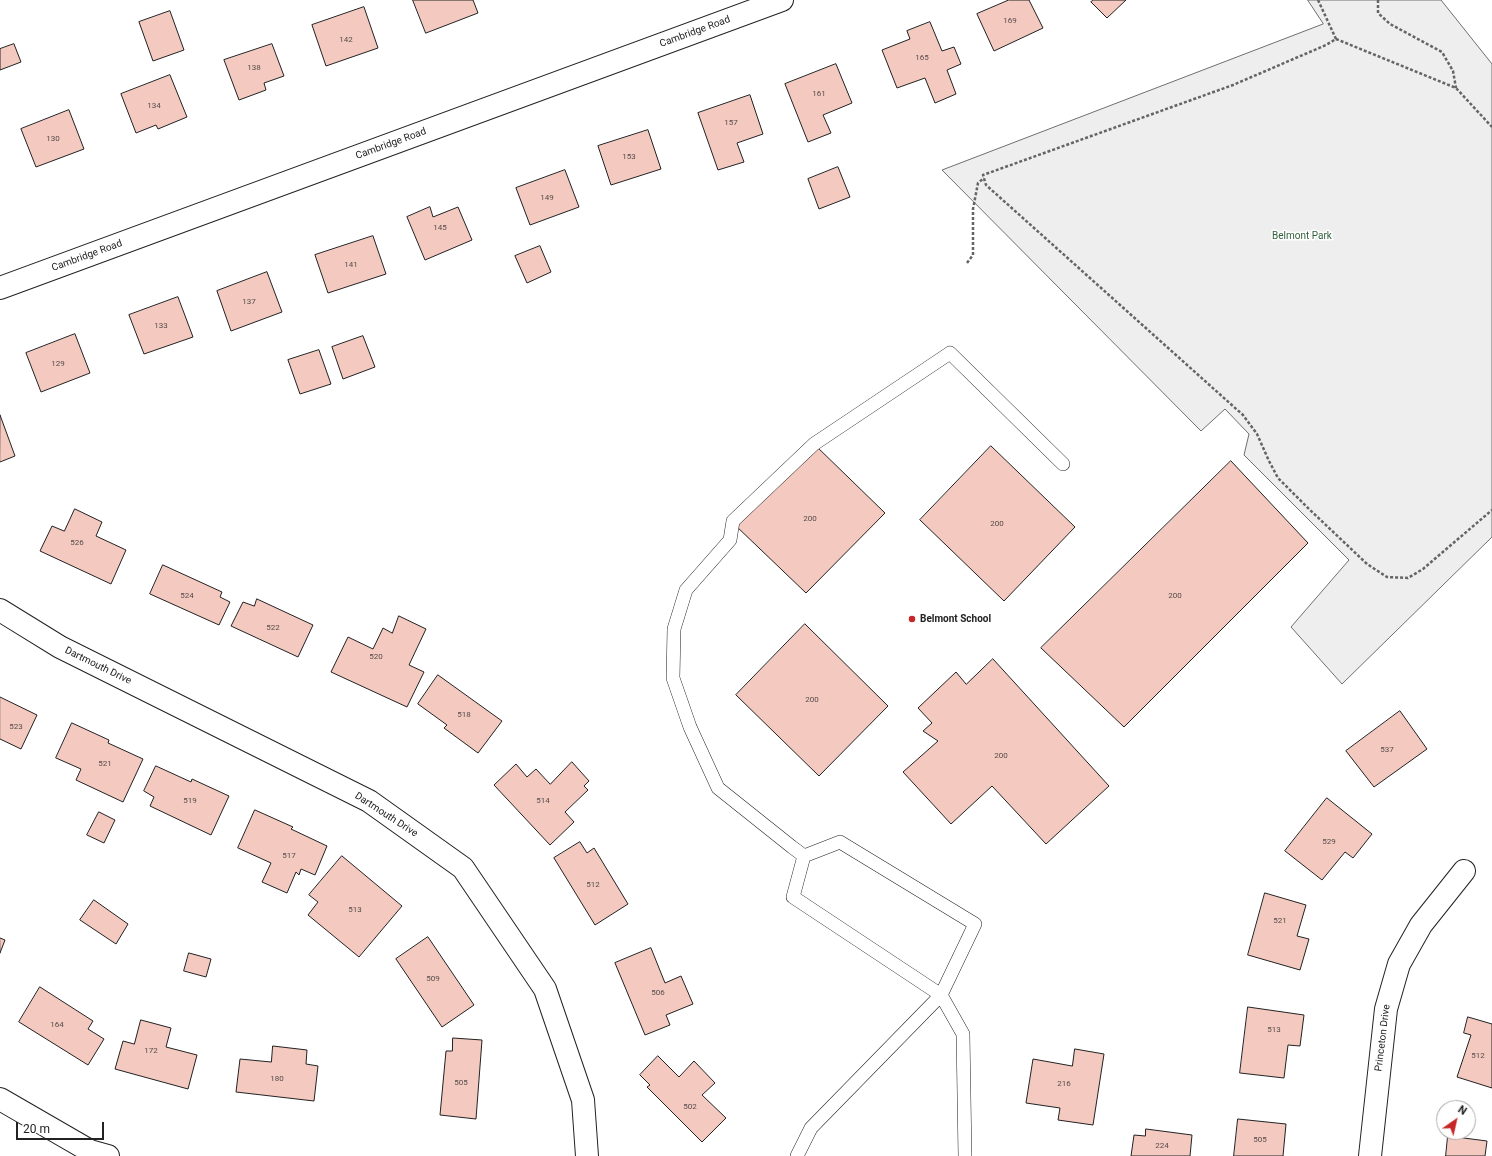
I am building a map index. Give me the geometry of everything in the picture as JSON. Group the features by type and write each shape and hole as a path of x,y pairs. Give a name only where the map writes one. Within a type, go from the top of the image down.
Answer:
{"street":[{"name":"Cambridge Road","path":"0,288 782,0"},
{"name":"Dartmouth Drive","path":"0,610 60,647 369,801 463,868 545,989 583,1100 587,1156"},
{"name":"Princeton Drive","path":"1370,1156 1386,1009 1399,964 1421,925 1464,870"},
{"path":"0,1099 90,1151 108,1156"}],"lane":[{"path":"804,856 718,788 690,727 673,678 674,630 686,590 730,540 732,522 814,444 950,353 1063,464"},
{"path":"797,1156 811,1128 941,995 975,924 840,842 804,856"},
{"path":"804,856 793,897 941,995 963,1034 965,1156"}],"path":[{"path":"1318,0 1336,39 1456,88 1492,127"},
{"path":"1378,0 1378,13 1390,24 1442,52 1453,71 1456,88"},
{"path":"967,263 973,255 973,209 978,183 984,178 983,175 1233,85 1326,45 1336,39"},
{"path":"984,178 986,185 1243,415 1257,434 1278,478 1367,564 1387,577 1408,578 1423,569 1492,510"}],"green space":[{"name":"Belmont Park","path":"1308,0 1441,0 1492,64 1492,537 1342,684 1291,627 1349,560 1244,455 1249,434 1225,409 1201,431 942,170 1323,24"}],"building":[{"path":"413,0 473,0 478,13 426,33"},
{"path":"1009,0 1029,0 1043,28 994,51 977,14"},
{"path":"1094,0 1126,0 1107,18 1091,2"},
{"path":"364,7 378,48 326,66 312,25"},
{"path":"170,11 184,50 153,61 139,22"},
{"path":"930,22 942,51 954,47 961,64 947,70 956,94 935,103 925,78 897,88 882,50 910,39 907,31"},
{"path":"14,44 21,62 0,70 0,49"},
{"path":"272,44 284,76 264,83 266,90 239,100 224,60"},
{"path":"836,64 852,103 823,115 831,133 808,142 785,84"},
{"path":"170,75 187,117 158,129 156,125 136,133 121,94"},
{"path":"750,95 763,134 737,143 744,162 718,170 698,113"},
{"path":"69,110 84,149 36,167 21,129"},
{"path":"648,130 661,169 611,185 598,146"},
{"path":"838,167 850,197 819,209 808,179"},
{"path":"565,170 579,207 530,225 516,188"},
{"path":"430,207 433,217 458,207 472,240 425,260 407,217"},
{"path":"373,236 386,274 328,293 315,255"},
{"path":"540,246 551,272 527,283 515,256"},
{"path":"267,272 282,312 231,331 217,291"},
{"path":"178,297 193,337 144,354 129,315"},
{"path":"75,334 90,373 41,392 26,353"},
{"path":"363,336 375,367 343,379 332,347"},
{"path":"319,350 331,384 300,394 288,360"},
{"path":"0,415 15,456 0,462"},
{"path":"814,444 885,513 806,593 735,525"},
{"name":"Belmont School","path":"991,446 1075,527 1004,601 920,520"},
{"path":"1231,461 1308,543 1124,727 1041,648"},
{"path":"75,509 102,522 96,536 126,550 111,584 40,551 52,526 64,531"},
{"path":"163,565 222,592 220,597 230,602 219,625 150,594"},
{"path":"257,599 313,625 298,657 231,626 243,602 254,606"},
{"path":"399,616 426,629 409,665 424,672 407,707 331,672 348,637 373,649 383,628 392,633"},
{"path":"805,624 888,706 819,776 736,695"},
{"path":"993,659 1109,786 1046,844 992,786 951,824 903,772 938,741 923,731 932,723 918,708 956,672 966,684"},
{"path":"438,675 502,721 478,753 444,728 447,725 418,704"},
{"path":"0,697 37,715 21,749 0,739"},
{"path":"1400,711 1427,749 1374,787 1346,751"},
{"path":"72,723 109,740 108,743 143,759 123,802 76,780 81,769 56,758"},
{"path":"572,762 589,781 584,786 588,790 565,812 574,822 550,845 494,785 516,764 527,777 536,769 550,784"},
{"path":"156,766 191,782 192,779 229,796 211,835 150,806 154,797 144,791"},
{"path":"1327,798 1372,834 1353,858 1345,852 1322,880 1285,851"},
{"path":"255,810 293,827 291,829 327,846 315,875 301,869 299,875 296,872 287,893 262,882 271,863 238,848"},
{"path":"99,812 115,820 104,843 87,835"},
{"path":"580,842 587,853 594,848 628,904 595,925 554,858"},
{"path":"342,856 402,906 359,957 308,915 318,902 309,895"},
{"path":"1265,893 1306,905 1297,936 1309,939 1300,970 1248,955"},
{"path":"94,900 128,924 116,944 80,920"},
{"path":"428,937 474,1005 442,1027 396,959"},
{"path":"0,938 5,940 0,953"},
{"path":"651,948 665,983 681,976 693,1004 666,1015 670,1025 645,1035 615,963"},
{"path":"189,953 211,959 206,977 184,971"},
{"path":"40,987 93,1021 88,1029 104,1039 88,1065 19,1022"},
{"path":"1248,1007 1304,1015 1300,1046 1288,1045 1284,1078 1240,1073"},
{"path":"1468,1017 1492,1024 1492,1088 1457,1077 1471,1035 1464,1033"},
{"path":"141,1020 171,1028 166,1047 197,1055 188,1089 115,1069 123,1041 134,1044"},
{"path":"453,1038 482,1040 476,1119 440,1115 446,1051 452,1051"},
{"path":"273,1046 307,1050 306,1064 318,1066 314,1101 236,1092 240,1059 271,1062"},
{"path":"1075,1049 1104,1054 1093,1125 1058,1120 1060,1108 1026,1103 1033,1059 1072,1066"},
{"path":"658,1056 679,1077 694,1061 715,1083 702,1095 726,1118 702,1142 647,1087 650,1085 640,1075"},
{"path":"1238,1119 1286,1124 1283,1156 1234,1156"},
{"path":"1146,1129 1192,1135 1190,1156 1131,1156 1134,1135 1145,1136"},
{"path":"1448,1140 1487,1141 1485,1156 1446,1156"}],"place":[{"name":"Belmont School","path":"912,619"}]}
